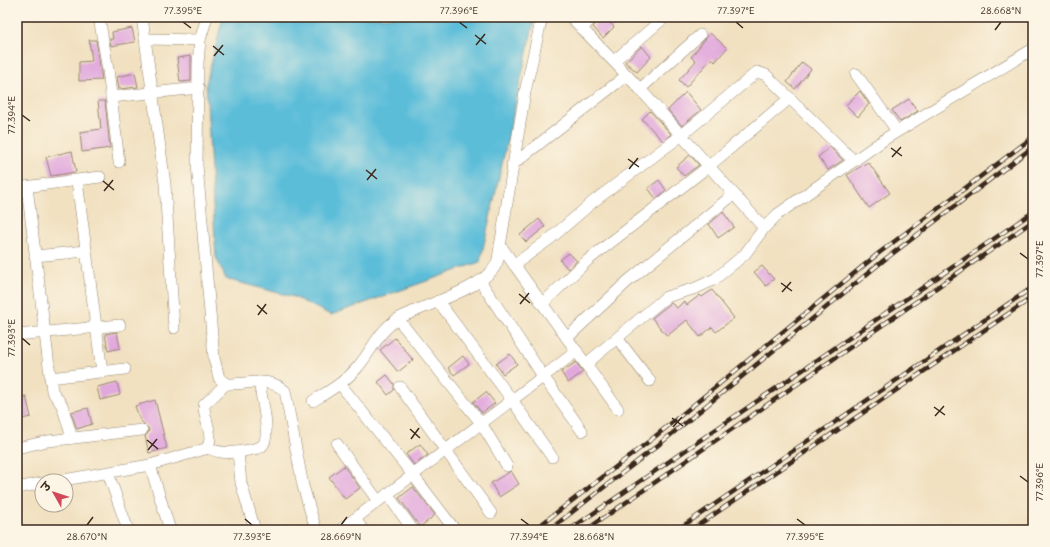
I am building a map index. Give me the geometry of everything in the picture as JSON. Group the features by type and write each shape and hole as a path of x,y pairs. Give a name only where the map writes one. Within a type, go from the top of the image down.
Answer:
{"street":[{"path":"99,17 112,97 119,162"},
{"path":"142,17 165,184 174,328"},
{"path":"208,17 200,40 198,63 199,88 197,165 212,342 216,370 219,378 226,384"},
{"path":"313,401 340,384 362,362 377,338 398,319 481,282 495,269 525,92 542,17"},
{"path":"572,17 682,135 764,228"},
{"path":"582,28 593,17"},
{"path":"614,61 665,17"},
{"path":"640,89 700,35"},
{"path":"146,39 200,40"},
{"path":"586,364 666,297 696,288 715,279 745,254 764,228 778,214 897,131 1033,49"},
{"path":"514,265 551,238 594,201 682,135 757,72 766,75 854,161"},
{"path":"856,74 897,131"},
{"path":"512,165 627,75"},
{"path":"112,97 199,88"},
{"path":"542,304 588,260 709,166 790,98"},
{"path":"72,438 62,405 53,394 35,256 22,187 100,177"},
{"path":"77,181 102,372"},
{"path":"567,338 628,281 734,194"},
{"path":"500,245 618,409"},
{"path":"35,256 86,251"},
{"path":"481,282 543,376 582,431"},
{"path":"438,301 512,400 552,458"},
{"path":"398,319 481,423 507,466"},
{"path":"17,335 120,325"},
{"path":"617,338 650,381"},
{"path":"340,530 577,351"},
{"path":"50,378 125,369"},
{"path":"74,478 150,465 208,448 222,453 238,452 260,447 267,439 259,382"},
{"path":"208,448 210,438 204,406 226,384 273,382 280,386 288,397 303,486 316,530"},
{"path":"340,384 413,474 455,530"},
{"path":"400,387 491,513"},
{"path":"17,448 72,438 142,430"},
{"path":"337,444 378,501"},
{"path":"238,452 241,483 255,530"},
{"path":"150,465 170,530"},
{"path":"108,473 128,530"},
{"path":"17,488 34,485"},
{"path":"387,494 413,530"},
{"path":"355,519 363,530"}],"water":[{"path":"223,17 535,17 480,262 331,315 294,297 226,279 216,257 206,84"}],"building":[{"path":"601,17 604,17 614,27 603,38 593,27"},
{"path":"132,28 135,42 111,46 110,39 113,39 112,32"},
{"path":"710,33 727,48 715,62 712,58 686,87 679,80 696,61 691,57"},
{"path":"89,40 96,40 102,80 79,81 79,62 92,61"},
{"path":"642,46 651,57 637,72 625,62"},
{"path":"191,56 191,81 180,82 177,58"},
{"path":"802,62 811,69 795,89 787,82"},
{"path":"135,73 138,87 119,89 117,77"},
{"path":"860,91 869,104 858,117 846,105"},
{"path":"686,92 701,110 682,126 668,110"},
{"path":"909,99 918,111 900,122 892,110"},
{"path":"98,101 105,101 110,148 82,152 80,132 101,129"},
{"path":"650,111 671,134 663,141 642,119"},
{"path":"830,147 843,160 828,170 818,157"},
{"path":"72,151 76,172 51,176 46,157"},
{"path":"690,155 699,165 684,176 676,167"},
{"path":"868,162 890,193 869,208 847,175"},
{"path":"659,180 666,190 656,199 648,188"},
{"path":"723,212 734,227 718,238 709,224"},
{"path":"539,219 545,227 526,242 520,235"},
{"path":"569,253 577,261 568,269 560,260"},
{"path":"762,266 774,279 766,286 754,272"},
{"path":"712,290 734,318 716,332 712,327 700,337 687,320 667,336 652,318 671,303 677,308 684,301 687,305 700,295 702,297"},
{"path":"117,332 120,348 108,351 105,334"},
{"path":"395,338 413,360 398,372 380,350"},
{"path":"510,354 517,364 503,374 496,364"},
{"path":"463,356 469,364 454,375 448,368"},
{"path":"576,362 583,372 568,383 561,372"},
{"path":"387,375 394,384 394,390 388,395 378,382"},
{"path":"117,382 120,395 100,400 97,387"},
{"path":"486,392 495,403 482,413 473,402"},
{"path":"26,396 31,417 17,420 17,398"},
{"path":"155,400 167,448 149,453 145,436 149,429 140,420 135,406"},
{"path":"88,408 92,424 77,429 71,412"},
{"path":"420,444 428,455 414,465 406,454"},
{"path":"344,466 360,488 345,499 329,477"},
{"path":"511,471 519,484 499,497 491,483"},
{"path":"413,487 435,515 420,527 399,498"}],"railway":[{"path":"534,530 652,439 879,253 1033,137"},
{"path":"549,530 657,446 884,260 1033,147"},
{"path":"569,530 1033,212"},
{"path":"586,530 1033,221"},
{"path":"677,530 1033,287"},
{"path":"691,530 1033,297"}]}
